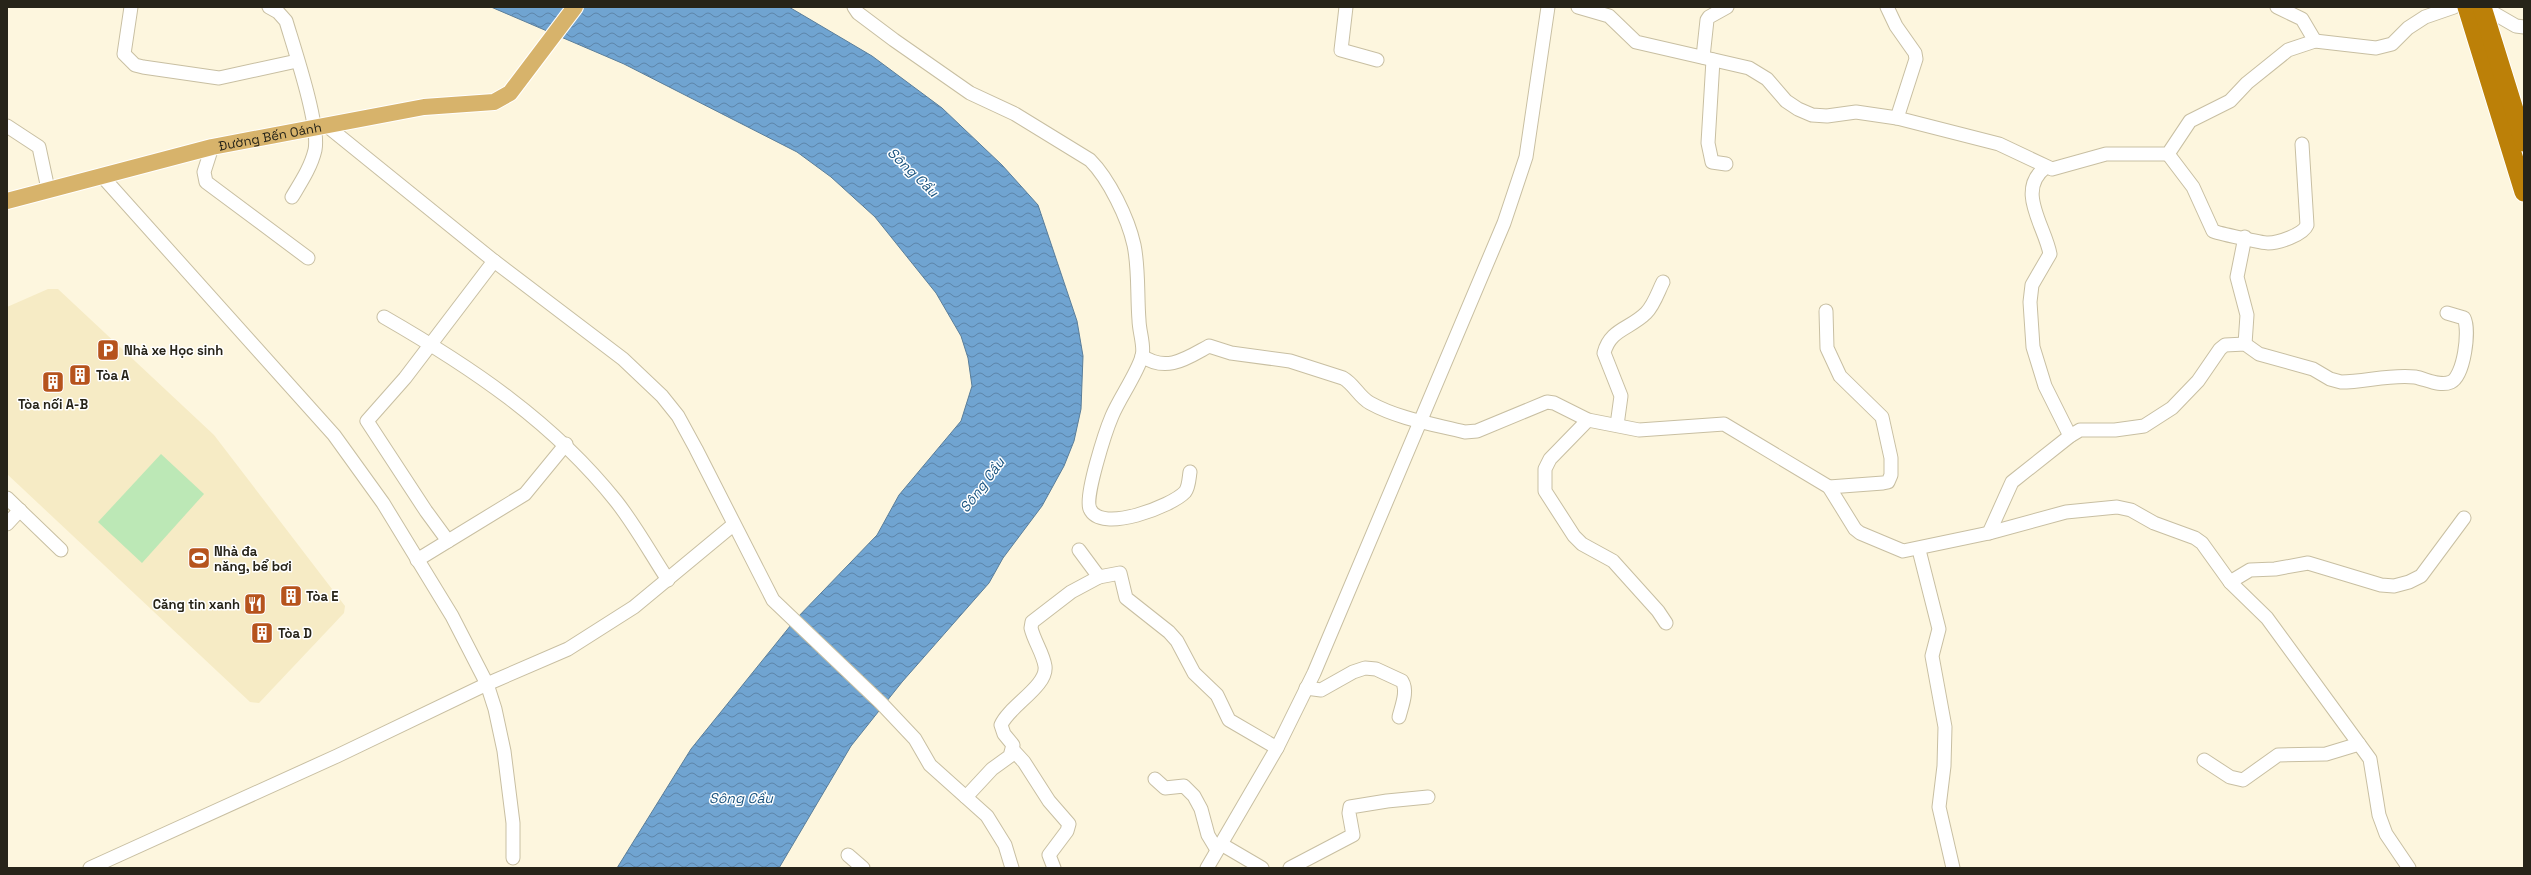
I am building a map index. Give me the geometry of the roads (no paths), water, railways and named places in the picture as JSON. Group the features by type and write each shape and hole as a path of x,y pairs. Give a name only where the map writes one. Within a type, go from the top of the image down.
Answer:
{"highway":[{"path":"2467,7 2524,192"},
{"path":"2483,7 2524,142"}],"main road":[{"name":"Đường Bến Oánh","path":"7,201 212,147 424,107 494,102 504,98 525,74 575,7"}],"street":[{"path":"131,7 124,54 135,65 219,78 298,61"},
{"path":"269,7 278,12 286,21 298,61 321,126 618,355 662,396 678,416 773,600 882,703 915,739 930,765 988,816 998,831 1012,868"},
{"path":"854,7 858,13 894,40 964,89 1015,114 1090,160 1099,169 1118,204 1134,245 1142,356 1112,417 1090,487 1088,503 1090,510 1097,516 1107,520 1126,519 1179,498 1186,490 1190,472"},
{"path":"1346,7 1341,50 1377,60"},
{"path":"1207,868 1277,748 1306,688 1421,421 1504,223 1522,169 1548,7"},
{"path":"1578,7 1609,16 1636,42 1749,68 1760,73 1786,101 1798,109 1812,115 1827,116 1856,112 1897,118 1999,144 2052,169 2106,154 2168,154"},
{"path":"1726,164 1712,162 1708,143 1707,20 1709,17 1727,7"},
{"path":"1887,7 1896,26 1915,53 1916,59 1897,118"},
{"path":"2277,7 2302,19 2315,41"},
{"path":"2168,154 2190,120 2230,101 2247,83 2288,50 2315,41 2376,48 2385,47 2425,17 2454,7"},
{"path":"2483,7 2516,26 2524,27"},
{"path":"7,126 39,147 48,189"},
{"path":"292,197 301,182 315,149 321,126"},
{"path":"2168,154 2193,187 2213,231 2244,237 2256,242 2270,243 2300,233 2306,228 2302,144"},
{"path":"212,147 204,172 206,182 308,258"},
{"path":"2046,167 2038,173 2032,194 2034,211 2050,254 2032,285 2032,335 2037,362 2045,386 2070,436"},
{"path":"101,175 334,435 383,503 452,616 487,684 504,751 513,823 513,858"},
{"path":"2244,237 2237,277 2247,315 2245,344"},
{"path":"448,541 426,512 367,420 405,378 494,260"},
{"path":"1617,426 1621,396 1604,353 1606,346 1614,335 1639,320 1648,311 1663,282"},
{"path":"1826,311 1827,348 1840,376 1882,417 1888,441 1891,475 1888,482 1883,483 1829,487"},
{"path":"1989,533 2012,482 2070,436 2080,430 2114,430 2144,426 2172,408 2198,381 2220,349 2225,346 2245,344 2259,354 2314,369 2330,379 2341,382 2408,377 2445,383 2452,382 2457,376 2463,360 2467,328 2464,318 2448,313"},
{"path":"384,317 431,344 485,380 566,444 617,502 668,580"},
{"path":"1142,356 1152,363 1164,363 1184,360 1209,346 1232,353 1290,361 1351,382 1370,403 1397,415 1465,432 1477,431 1547,402 1554,403 1588,420 1617,426 1658,430 1721,423 1829,487 1860,533 1896,550 1919,550 2066,512 2117,507 2131,510 2154,523 2202,543 2230,582 2267,618 2359,744 2373,767 2379,814 2386,834 2409,868"},
{"path":"1588,420 1550,459 1545,469 1544,491 1574,536 1582,544 1613,561 1658,611 1666,624"},
{"path":"417,560 525,494 566,444"},
{"path":"7,498 61,550"},
{"path":"7,524 20,510"},
{"path":"2230,582 2250,570 2275,569 2308,563 2381,585 2394,586 2410,582 2421,576 2464,518"},
{"path":"90,868 338,756 487,684 568,649 634,607 733,525"},
{"path":"1079,550 1098,577"},
{"path":"1919,550 1939,629 1932,656 1944,727 1944,766 1939,807 1953,868"},
{"path":"1048,866 1050,855 1067,831 1068,824 1053,806 1024,762 1013,750 1011,742 1004,734 1001,725 1012,709 1038,684 1045,671 1042,655 1031,628 1032,622 1071,592 1098,577 1120,573 1126,598 1169,632 1177,641 1194,673 1217,695 1229,720 1277,748"},
{"path":"1306,688 1322,690 1360,669 1376,669 1402,680 1404,684 1405,691 1399,717"},
{"path":"2204,760 2230,777 2243,780 2278,755 2326,754 2359,744"},
{"path":"966,797 992,769 1010,756 1013,750"},
{"path":"1155,779 1165,788 1179,785 1188,789 1198,802 1208,835 1219,847 1262,868"},
{"path":"1290,868 1326,848 1349,839 1353,835 1349,813 1350,807 1387,801 1428,797"},
{"path":"848,855 863,868"}],"water":[{"name":"Sông Cầu","path":"491,7 789,7 872,56 942,108 1002,165 1038,205 1077,321 1083,356 1081,409 1074,441 1064,466 1042,506 1003,558 989,583 902,682 851,746 779,868 617,868 691,749 795,620 877,535 899,495 961,421 972,386 968,358 961,336 936,293 875,217 831,177 797,152 624,64"}],"place":[{"name":"Nhà xe Học sinh","path":"108,350"},
{"name":"Tòa A","path":"80,375"},
{"name":"Tòa nối A-B","path":"53,382"},
{"name":"Nhà đa năng, bể bơi","path":"199,558"},
{"name":"Tòa E","path":"291,596"},
{"name":"Căng tin xanh","path":"255,604"},
{"name":"Tòa D","path":"262,633"}]}
